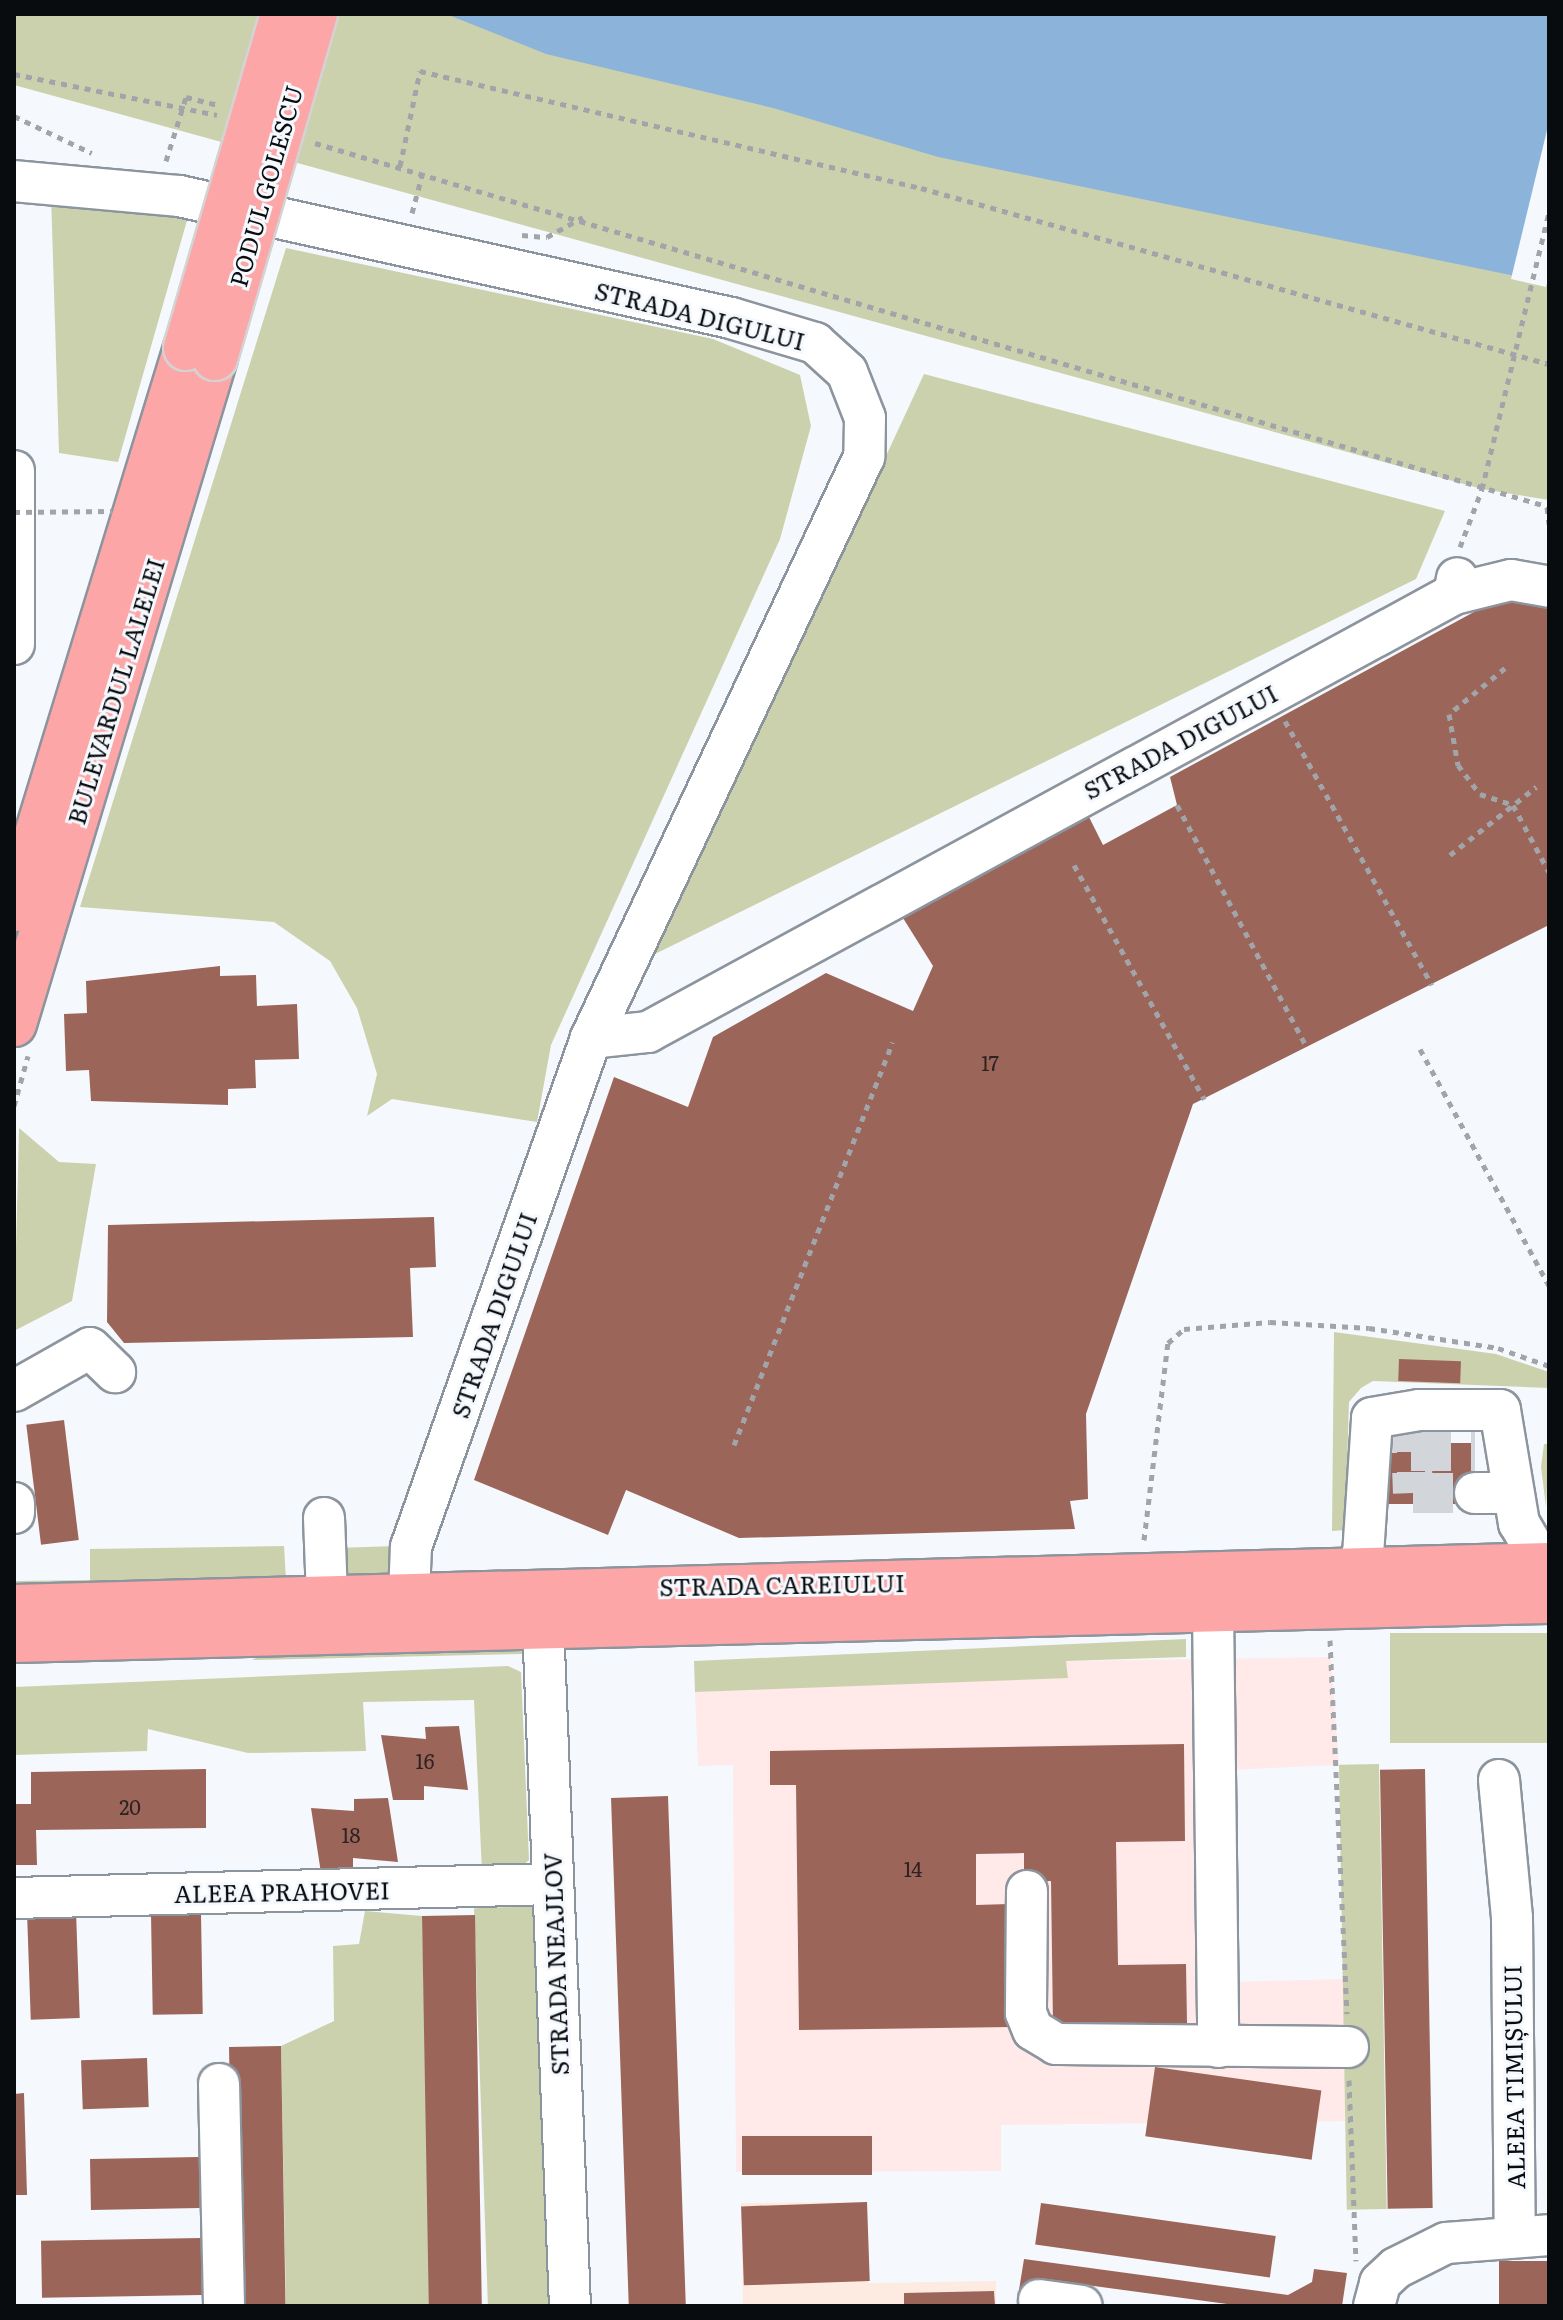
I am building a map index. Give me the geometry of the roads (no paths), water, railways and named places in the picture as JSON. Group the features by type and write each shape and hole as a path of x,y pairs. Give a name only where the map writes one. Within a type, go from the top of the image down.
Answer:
{"main road":[{"name":"PODUL GOLESCU","path":"201,353 283,14"},
{"name":"PODUL GOLESCU","path":"201,353 315,14"},
{"name":"BULEVARDUL LALELEI","path":"14,909 201,353"},
{"name":"BULEVARDUL LALELEI","path":"14,1024 201,353"},
{"name":"STRADA CAREIULUI","path":"14,1607 327,1595 1350,1572 1547,1577"},
{"name":"STRADA CAREIULUI","path":"14,1640 543,1623 1213,1609 1547,1577"}],"street":[{"name":"STRADA DIGULUI","path":"14,181 179,196 731,318 815,343 847,372 865,418 864,457 591,1038 411,1547 409,1594"},
{"path":"14,471 14,644"},
{"name":"STRADA DIGULUI","path":"591,1038 648,1032 1456,586 1511,580 1549,587"},
{"path":"14,1391 90,1348 115,1372"},
{"path":"1350,1572 1363,1555 1372,1418 1500,1410 1492,1471 1547,1577"},
{"path":"14,1503 14,1513"},
{"path":"324,1518 327,1595"},
{"path":"1213,1609 1218,2047"},
{"name":"STRADA NEAJLOV","path":"543,1623 570,2306"},
{"name":"ALEEA TIMIȘULUI","path":"1366,2292 1396,2268 1466,2237 1532,2236 1512,1918 1499,1780"},
{"name":"ALEEA PRAHOVEI","path":"14,1898 551,1884"},
{"path":"1027,1891 1026,2013 1033,2030 1056,2044 1348,2047"},
{"path":"219,2084 224,2306"},
{"path":"1039,2300 1082,2306"}],"water":[{"path":"446,14 1549,14 1549,283 938,157 773,108 546,54"}],"tunnel":[{"path":"1410,1412 1413,1493 1475,1493"},
{"path":"1411,1451 1475,1451"}]}
